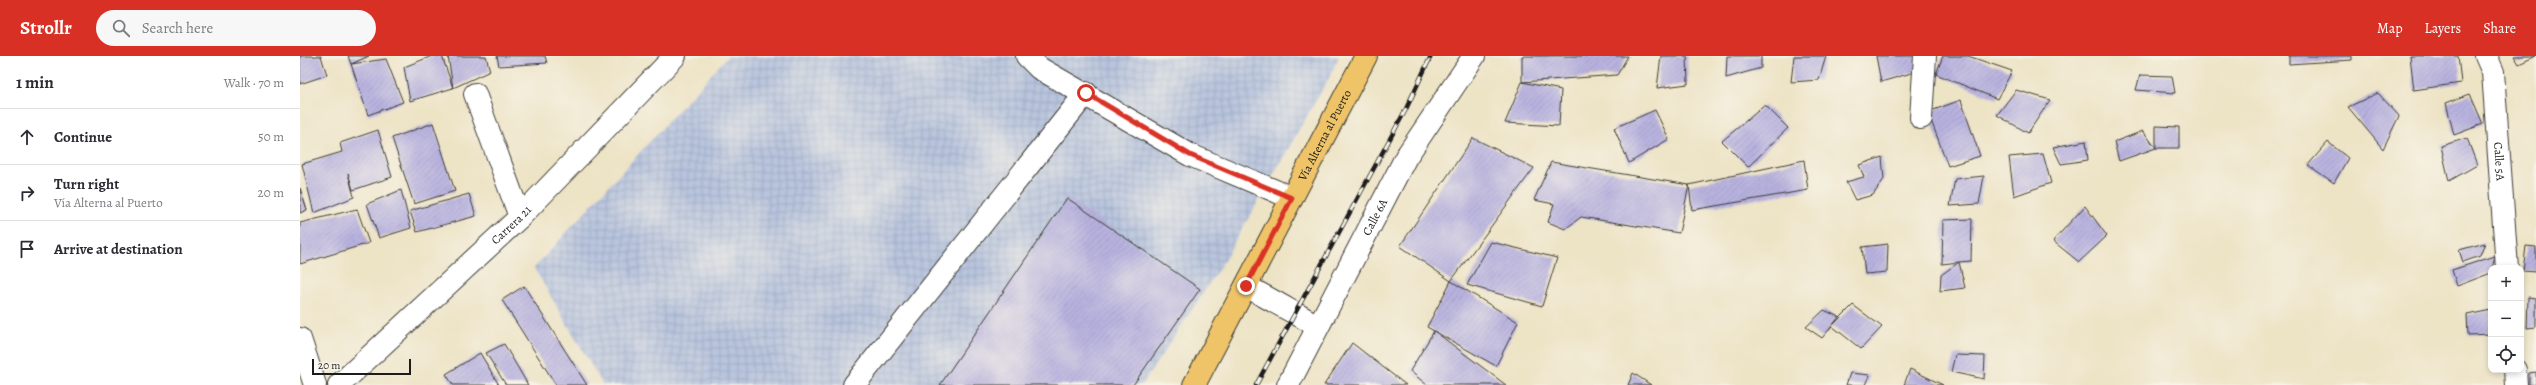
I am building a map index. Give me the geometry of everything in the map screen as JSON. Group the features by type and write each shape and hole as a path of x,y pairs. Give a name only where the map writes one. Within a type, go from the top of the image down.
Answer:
{"main road":[{"name":"Vía Alterna al Puerto","path":"1194,385 1366,56"}],"street":[{"name":"Carrera 21","path":"339,385 520,217 675,56"},
{"path":"1027,56 1040,68 1086,93 1190,155 1292,198"},
{"name":"Calle 6A","path":"1288,385 1406,157 1474,56"},
{"path":"1921,118 1925,56"},
{"name":"Calle 5A","path":"2486,56 2493,72 2508,265"},
{"path":"854,385 1086,93"},
{"path":"475,94 520,217"},
{"path":"1246,286 1318,326"},
{"path":"300,339 315,385"},
{"path":"2515,373 2516,385"}],"shaded area":[{"path":"728,56 1339,56 1329,78 1222,264 1142,385 603,385 534,268"}],"building":[{"path":"300,56 321,56 327,75 300,84"},
{"path":"348,56 369,56 351,64"},
{"path":"432,56 442,56 453,88 410,101 404,67"},
{"path":"448,56 486,56 490,71 453,88"},
{"path":"497,56 545,56 547,63 499,66"},
{"path":"1522,56 1628,56 1617,75 1522,82"},
{"path":"1661,56 1687,56 1688,84 1657,88"},
{"path":"1727,56 1761,56 1761,68 1726,78"},
{"path":"1794,56 1826,56 1819,80 1791,82"},
{"path":"1876,56 1915,56 1918,71 1881,82"},
{"path":"1943,56 1968,56 2012,71 1997,99 1936,74"},
{"path":"2289,56 2352,56 2352,60 2289,64"},
{"path":"2410,56 2458,56 2461,83 2414,90"},
{"path":"2514,56 2536,56 2519,64"},
{"path":"386,59 403,102 368,115 351,64"},
{"path":"2140,75 2172,76 2175,93 2136,90"},
{"path":"1522,82 1561,90 1559,126 1505,123"},
{"path":"2016,90 2050,100 2028,133 1997,115"},
{"path":"2378,93 2399,116 2383,149 2348,107"},
{"path":"2470,94 2483,124 2454,135 2446,103"},
{"path":"1961,100 1980,156 1948,166 1928,112"},
{"path":"1765,105 1788,128 1748,167 1722,141"},
{"path":"1655,110 1669,139 1629,163 1614,128"},
{"path":"433,123 455,191 414,204 392,138"},
{"path":"2156,126 2179,127 2179,148 2156,148"},
{"path":"378,130 392,177 353,190 348,173 354,197 314,213 302,164 342,152 340,143"},
{"path":"2143,131 2156,148 2119,161 2114,142"},
{"path":"1473,138 1534,168 1451,281 1400,246"},
{"path":"2467,138 2477,165 2449,181 2441,146"},
{"path":"2086,141 2088,160 2061,164 2053,147"},
{"path":"2328,142 2348,158 2334,183 2308,165"},
{"path":"2043,154 2051,183 2014,196 2009,157"},
{"path":"1882,157 1884,179 1873,195 1855,200 1846,182 1864,177 1859,165"},
{"path":"1804,160 1808,190 1692,210 1689,185"},
{"path":"1551,162 1689,185 1679,233 1581,217 1565,229 1548,222 1554,204 1534,200"},
{"path":"1984,176 1979,204 1950,206 1955,179"},
{"path":"300,188 307,210 300,213"},
{"path":"401,190 411,228 379,238 367,204"},
{"path":"469,194 476,216 417,232 410,211"},
{"path":"1067,198 1200,289 1133,385 940,385"},
{"path":"2085,206 2107,236 2079,262 2053,241"},
{"path":"357,209 369,243 300,264 300,223"},
{"path":"1972,219 1971,261 1942,264 1943,220"},
{"path":"1491,242 1557,258 1542,306 1467,285"},
{"path":"2485,243 2480,256 2463,262 2459,250"},
{"path":"1888,244 1887,272 1865,274 1862,247"},
{"path":"2526,246 2536,247 2536,272 2524,271"},
{"path":"2495,256 2493,265 2488,265 2488,274 2457,286 2452,270"},
{"path":"1959,262 1965,288 1940,291 1941,275"},
{"path":"1451,281 1518,322 1496,366 1427,327"},
{"path":"524,286 587,385 556,385 502,300"},
{"path":"2528,297 2536,298 2536,327 2527,328"},
{"path":"1853,305 1882,327 1861,349 1832,326"},
{"path":"1824,310 1839,317 1822,338 1806,327"},
{"path":"2488,311 2488,334 2468,335 2467,315"},
{"path":"1434,331 1506,385 1427,385 1410,371"},
{"path":"1352,343 1406,385 1324,385"},
{"path":"504,344 528,385 506,385 486,353"},
{"path":"480,353 499,385 453,385 446,374"},
{"path":"1955,355 1985,356 1984,379 1951,372"},
{"path":"1910,369 1943,385 1904,385"},
{"path":"2536,372 2536,385 2529,385 2529,373"},
{"path":"1633,373 1651,385 1628,385"},
{"path":"1850,373 1870,375 1866,385 1846,385"}],"railway":[{"path":"1256,385 1405,111 1431,56"}],"route":[{"path":"1086,93 1190,155 1292,198 1246,286"}]}
